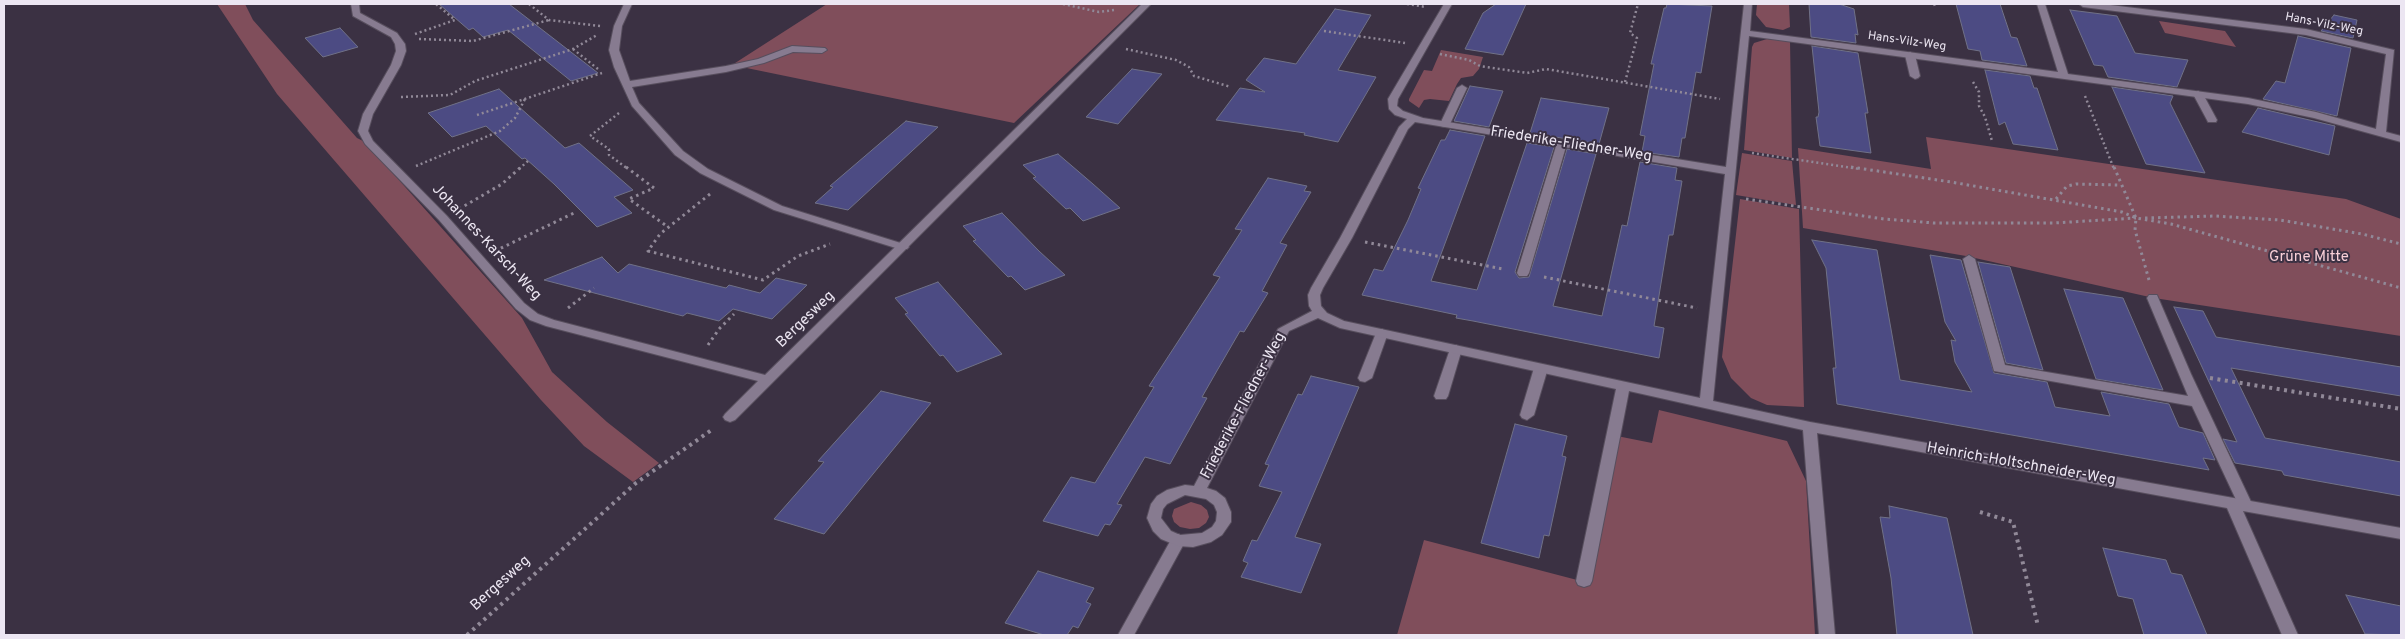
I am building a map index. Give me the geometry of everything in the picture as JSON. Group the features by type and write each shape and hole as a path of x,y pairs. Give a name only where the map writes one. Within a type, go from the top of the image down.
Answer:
{"street":[{"path":"355,4 356,14 361,18 404,38"},
{"path":"628,4 618,26 614,50 626,85 634,104 680,153 704,171 778,208 903,247"},
{"name":"Bergesweg","path":"730,417 766,379 903,247 1147,4"},
{"name":"Friederike-Fliedner-Weg","path":"1448,4 1392,103 1392,107 1399,113 1413,119 1729,171"},
{"path":"1413,119 1404,127 1346,238 1317,288 1314,300 1320,312 1328,319 1340,324 1706,404 1731,150 1748,4"},
{"path":"2041,4 2064,75"},
{"name":"Hans-Vilz-Weg","path":"2083,4 2306,32 2391,52 2381,132"},
{"name":"Hans-Vilz-Weg","path":"1746,33 2248,101 2316,115 2401,139"},
{"name":"Johannes-Karsch-Weg","path":"404,38 399,59 368,114 364,132 369,142 443,218 520,306 534,317 550,323 766,379"},
{"path":"626,85 726,69 761,61 792,48 822,50"},
{"path":"1910,55 1914,76"},
{"path":"1445,124 1462,88"},
{"path":"2198,94 2212,120"},
{"path":"1523,273 1562,143"},
{"path":"1970,259 1999,368 2197,402"},
{"path":"2153,298 2239,504 2290,635"},
{"name":"Friederike-Fliedner-Weg","path":"1198,491 1284,330 1320,312"},
{"path":"1365,378 1382,333"},
{"path":"1441,396 1456,349"},
{"path":"1527,415 1541,368"},
{"path":"1584,581 1623,386"},
{"name":"Heinrich-Holtschneider-Weg","path":"1706,404 1810,427 2401,534"},
{"path":"1810,427 1827,635"},
{"name":"Friederike-Fliedner-Weg","path":"1185,490 1198,491 1210,495 1220,502 1224,512 1224,522 1217,531 1206,538 1193,541 1178,540 1166,535 1158,527 1154,518 1156,508 1162,500 1172,494 1185,490"},
{"path":"1126,635 1178,540"}],"path":[{"path":"404,38 455,20 436,4"},
{"path":"528,4 549,20"},
{"path":"1063,4 1099,12 1117,8"},
{"path":"1625,82 1637,38 1630,32 1638,4"},
{"path":"378,97 450,95 475,81 572,49 594,38 602,26 549,20 473,41 404,38"},
{"path":"1324,32 1424,48 1470,60 1480,66 1527,73 1546,69 1738,102"},
{"path":"1106,45 1176,60 1189,67 1194,76 1203,80 1232,86"},
{"path":"477,115 603,72 572,49"},
{"path":"1966,63 1968,72 1979,92 1978,106 1985,117 1992,141"},
{"path":"2078,77 2136,218 2135,230 2153,298"},
{"path":"399,172 500,131 515,118 525,100"},
{"path":"634,104 590,136 609,149 609,155 654,188 629,199 668,227"},
{"path":"1731,150 2056,199 2122,212 2136,218 2171,224 2401,288"},
{"path":"443,218 502,184 528,160"},
{"path":"2056,199 2067,186 2076,184 2104,182 2121,185"},
{"path":"727,183 704,197 668,227 648,251 763,280 798,256 854,233"},
{"path":"1727,196 1884,219 1934,223 2054,223 2215,216 2280,220 2362,234 2401,244"},
{"path":"478,259 576,212"},
{"path":"550,323 594,288"},
{"path":"697,362 719,329 734,314"},
{"path":"2184,374 2401,410"},
{"name":"Bergesweg","path":"467,635 636,483 730,417"},
{"path":"1980,512 2013,522 2038,626"}],"green space":[{"path":"217,4 245,4 253,20 357,138 365,142 522,318 552,372 607,422 659,463 633,482 584,446 541,400 277,94"},
{"path":"827,4 1140,4 1014,123 732,65"},
{"path":"1757,4 1789,4 1790,27 1783,30 1766,27 1756,15"},
{"path":"2159,21 2225,31 2236,47 2165,33"},
{"path":"1767,39 1790,41 1792,158 1744,150 1752,47 1754,43"},
{"path":"1441,50 1483,57 1479,69 1473,76 1461,78 1449,101 1424,100 1419,108 1409,99 1424,70 1432,71"},
{"name":"Grüne Mitte","path":"1926,137 2346,199 2401,219 2401,336 2154,298 1966,256 1803,228 1798,148 1931,169"},
{"path":"1742,153 1792,161 1796,205 1736,195"},
{"path":"1740,199 1799,209 1804,407 1767,405 1751,398 1731,378 1722,357"},
{"path":"1659,410 1787,441 1806,481 1815,635 1397,635 1424,540 1581,581 1617,436 1652,443"},
{"path":"1191,502 1201,505 1207,510 1209,517 1206,523 1199,528 1180,527 1174,522 1172,516 1174,509"}],"building":[{"path":"439,4 509,4 598,73 571,81 508,30 483,37 473,28 469,30"},
{"path":"1496,4 1526,4 1503,55 1465,49 1483,13"},
{"path":"1667,4 1712,6 1701,73 1696,72 1685,138 1682,138 1679,157 1642,152 1645,136 1640,135 1654,64 1651,64 1664,8 1666,8"},
{"path":"1809,4 1839,4 1854,9 1858,35 1855,34 1856,43 1811,37"},
{"path":"1956,4 2000,4 2011,37 2017,38 2027,66 1982,60 1980,51 1968,49"},
{"path":"1335,9 1371,15 1338,70 1376,77 1338,142 1304,135 1305,133 1216,120 1240,88 1265,92 1246,80 1264,58 1296,64"},
{"path":"2070,10 2117,16 2135,53 2188,60 2177,87 2108,77 2103,66 2094,65"},
{"path":"2334,15 2357,20 2353,38 2321,31"},
{"path":"340,28 358,47 323,57 305,38"},
{"path":"2298,36 2351,48 2337,116 2263,99 2276,81 2285,83"},
{"path":"1812,46 1858,53 1868,113 1865,113 1871,153 1820,146 1816,117 1818,117 1819,112"},
{"path":"1132,69 1162,74 1118,124 1086,117"},
{"path":"1985,70 2030,76 2034,88 2037,88 2058,150 2013,144 2005,122 1999,125"},
{"path":"1470,86 1503,91 1489,127 1454,121"},
{"path":"2112,87 2173,96 2170,103 2205,173 2146,164"},
{"path":"499,89 565,148 579,143 633,190 614,197 632,213 597,227 554,184 525,158 522,159 486,126 452,137 428,113"},
{"path":"1541,98 1609,108 1599,144 1530,133"},
{"path":"2258,108 2335,126 2329,155 2242,132"},
{"path":"906,121 938,127 848,210 815,203 833,187 830,186"},
{"path":"1450,130 1485,136 1431,281 1477,290 1527,143 1554,147 1515,272 1519,278 1529,277 1567,149 1596,154 1553,306 1602,316 1622,225 1627,226 1640,162 1677,168 1675,180 1682,181 1673,235 1669,235 1654,326 1664,328 1659,358 1456,318 1457,315 1362,295 1374,269 1383,271 1408,220 1421,189 1418,188 1441,140 1445,140"},
{"path":"1058,154 1120,208 1083,221 1070,208 1066,209 1033,178 1036,177 1023,165"},
{"path":"1268,178 1307,186 1304,191 1311,192 1280,243 1287,245 1262,291 1268,293 1244,332 1240,331 1218,369 1202,397 1207,398 1170,464 1145,457 1117,504 1122,505 1110,525 1105,524 1098,536 1043,521 1071,477 1095,483 1154,387 1149,386 1220,277 1213,275 1242,230 1235,229"},
{"path":"1002,213 1065,275 1025,290 1011,276 1008,277 973,241 976,240 963,226"},
{"path":"1812,240 1877,250 1900,380 1972,392 1955,362 1951,340 1956,341 1945,322 1930,255 1961,260 1994,373 2047,382 2055,407 2110,416 2101,392 2169,404 2179,427 2203,433 2215,460 2203,458 2209,470 1837,404 1833,368 1836,368 1826,268"},
{"path":"602,257 618,273 629,264 726,288 729,285 760,293 776,278 807,285 772,319 733,309 719,321 687,313 683,316 544,280"},
{"path":"1978,262 2010,267 2043,370 2006,363"},
{"path":"938,282 1002,354 957,372 943,355 940,356 905,314 908,313 895,298"},
{"path":"2064,289 2123,298 2163,390 2096,379"},
{"path":"2174,307 2203,311 2216,337 2401,367 2401,396 2231,368 2265,438 2401,462 2401,496 2284,475 2282,471 2235,463 2223,439 2237,442"},
{"path":"1311,376 1359,387 1295,537 1321,544 1301,593 1241,577 1248,563 1243,561 1252,540 1257,541 1282,492 1259,486 1269,465 1265,464 1298,394 1302,395"},
{"path":"881,391 931,403 824,534 774,519 824,462 818,461"},
{"path":"1515,424 1567,436 1562,456 1566,457 1549,536 1544,535 1539,558 1481,543"},
{"path":"1889,506 1947,518 1973,635 1897,635 1891,578 1880,517 1890,518"},
{"path":"2103,548 2166,560 2171,573 2182,575 2207,635 2144,635 2133,599 2118,596"},
{"path":"1038,571 1094,588 1086,602 1091,604 1078,628 1073,626 1067,635 1044,635 1005,623"},
{"path":"2346,595 2401,606 2401,635 2365,634"}]}
